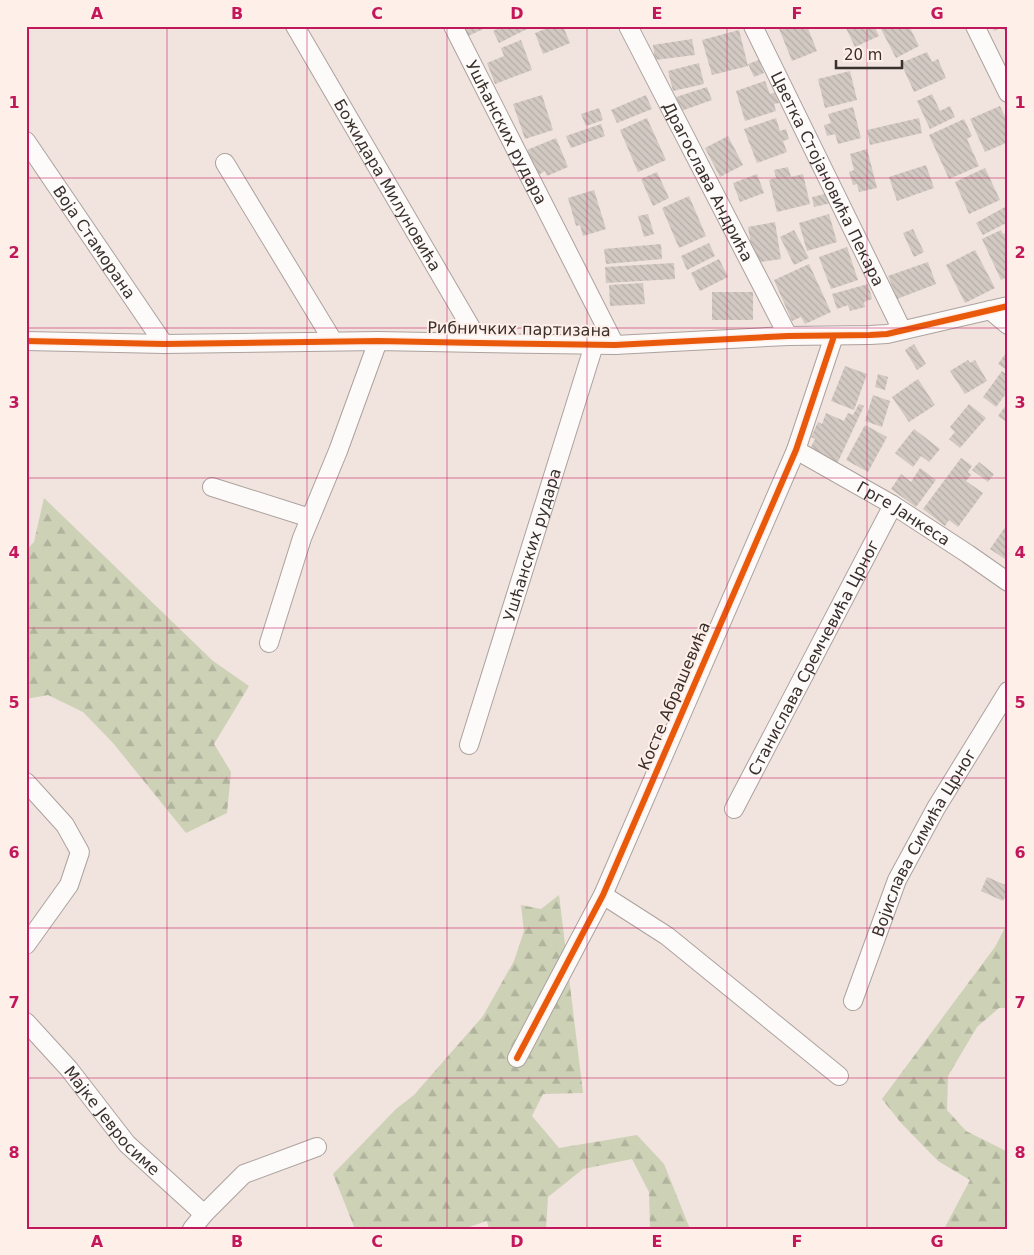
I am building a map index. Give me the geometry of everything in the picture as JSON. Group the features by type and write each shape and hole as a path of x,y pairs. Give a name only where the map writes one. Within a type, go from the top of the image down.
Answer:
{"street":[{"name":"Божидара Милуновића","path":"295,26 480,343"},
{"name":"Ушћанских рудара","path":"453,26 615,345"},
{"name":"Драгослава Андрића","path":"628,26 788,336"},
{"name":"Цветка Стојановића Пекара","path":"753,26 902,330"},
{"path":"976,26 1008,93"},
{"name":"Воја Стаморана","path":"26,141 164,344"},
{"path":"225,162 333,341"},
{"name":"Рибничких партизана","path":"26,341 164,344 378,340 615,345 788,336 888,334 1008,306"},
{"path":"990,310 1008,325"},
{"name":"Косте Абрашевића","path":"517,1058 603,895 796,450 834,336"},
{"path":"269,643 302,538 338,451 378,340"},
{"name":"Ушћанских рудара","path":"470,745 594,344"},
{"name":"Грге Јанкеса","path":"796,450 893,505 1008,582"},
{"path":"212,487 310,518"},
{"name":"Станислава Сремчевића Црног","path":"734,809 893,505"},
{"name":"Војислава Симића Црног","path":"853,1001 897,880 936,808 1008,691"},
{"path":"26,782 66,825 80,852 69,886 26,945"},
{"path":"603,895 667,936 839,1076"},
{"name":"Мајке Јевросиме","path":"26,1022 69,1069 127,1144 204,1214"},
{"path":"192,1229 204,1214 244,1174 317,1147"}],"green space":[{"path":"44,498 213,661 249,686 214,744 231,772 227,813 186,833 113,743 83,712 48,695 26,699 26,550 34,542"},
{"path":"559,895 583,1093 543,1094 532,1116 559,1148 637,1135 664,1164 690,1229 650,1229 649,1192 632,1159 583,1169 548,1197 546,1229 489,1229 487,1221 463,1229 355,1229 333,1174 396,1109 414,1095 483,1016 514,961 524,931 521,905 541,909"},
{"path":"1008,922 1008,1008 999,1008 977,1027 948,1076 947,1110 966,1131 1008,1152 1008,1229 944,1229 970,1180 938,1161 901,1123 882,1099 995,947"}],"building":[{"path":"460,26 490,26 466,37"},
{"path":"503,26 526,26 527,29 499,43 493,31"},
{"path":"553,26 563,26 570,43 543,54 535,33"},
{"path":"778,26 807,26 817,51 792,61"},
{"path":"845,26 874,26 879,36 855,47"},
{"path":"887,26 909,26 919,46 896,58 881,29"},
{"path":"992,26 1008,26 1008,37 1003,27 994,31"},
{"path":"739,30 748,66 712,75 702,40"},
{"path":"692,39 695,55 655,60 653,45"},
{"path":"521,40 532,70 495,84 487,63 504,56 501,48"},
{"path":"927,52 932,62 938,59 946,78 914,92 901,63"},
{"path":"759,60 764,73 754,77 748,64"},
{"path":"699,63 704,84 673,91 668,71"},
{"path":"850,71 857,100 825,108 818,79"},
{"path":"765,81 770,94 776,92 779,103 774,104 776,111 745,121 736,91"},
{"path":"707,87 712,100 681,111 676,97"},
{"path":"932,94 940,111 950,106 955,117 930,129 917,101"},
{"path":"542,95 553,130 525,139 513,104"},
{"path":"646,95 652,109 617,123 611,110"},
{"path":"1000,106 1008,123 1008,142 985,152 970,119"},
{"path":"853,107 861,138 838,144 835,134 827,136 824,125 831,123 828,114"},
{"path":"599,108 603,120 586,126 581,114"},
{"path":"647,118 666,160 638,172 620,130"},
{"path":"776,118 780,131 786,129 789,139 783,141 787,152 757,163 744,129"},
{"path":"919,118 922,133 870,145 867,130"},
{"path":"964,119 972,136 967,139 979,166 949,179 929,135"},
{"path":"601,124 605,136 571,148 566,136"},
{"path":"728,136 743,165 720,177 705,148"},
{"path":"556,138 568,167 547,176 545,171 538,175 527,150"},
{"path":"867,149 877,188 859,192 857,184 853,185 849,172 854,170 850,154"},
{"path":"926,165 934,188 897,201 889,177"},
{"path":"788,167 791,177 803,174 810,204 777,212 769,180 776,178 774,170"},
{"path":"985,168 1000,200 969,214 955,182"},
{"path":"657,172 669,198 653,206 641,179"},
{"path":"757,174 764,193 740,202 733,183"},
{"path":"594,190 606,229 583,236 580,225 576,226 568,198"},
{"path":"829,193 831,203 814,207 812,197"},
{"path":"689,196 706,236 679,248 662,208"},
{"path":"1005,207 1008,213 1008,222 983,235 976,223"},
{"path":"648,214 654,234 644,237 638,216"},
{"path":"829,214 837,242 807,251 799,223"},
{"path":"775,222 781,259 754,263 748,227"},
{"path":"913,229 924,252 914,257 903,233"},
{"path":"794,230 809,258 794,265 780,237"},
{"path":"1001,230 1003,234 1008,232 1008,277 1001,280 982,239"},
{"path":"709,243 715,256 687,270 681,256"},
{"path":"661,244 662,259 606,264 604,249"},
{"path":"847,247 858,280 831,289 819,257"},
{"path":"975,250 995,288 965,303 946,265"},
{"path":"719,259 728,277 700,291 691,273"},
{"path":"928,262 936,284 897,299 888,276"},
{"path":"674,263 675,279 606,283 605,267"},
{"path":"809,264 831,312 805,324 801,317 792,321 774,280"},
{"path":"643,283 645,304 610,306 609,285"},
{"path":"868,284 872,299 864,302 865,307 850,311 848,305 837,309 832,294"},
{"path":"712,292 753,292 753,320 712,320"},
{"path":"914,344 926,364 917,370 905,350"},
{"path":"1008,350 1008,371 998,364"},
{"path":"968,360 970,363 975,360 987,381 965,394 950,371"},
{"path":"845,366 867,374 854,410 831,401"},
{"path":"1002,371 1008,376 1008,391 996,407 983,397"},
{"path":"878,374 888,377 885,390 875,387"},
{"path":"918,379 935,405 909,422 892,397"},
{"path":"873,395 890,401 882,427 865,421"},
{"path":"859,404 864,406 837,464 809,451 815,439 811,437 818,422 822,424 826,413 844,421 848,413 853,415"},
{"path":"969,404 986,418 960,448 949,439 955,432 950,427"},
{"path":"1006,405 1008,406 1008,423 998,416"},
{"path":"865,425 887,437 868,472 846,460"},
{"path":"914,429 940,449 929,462 921,456 913,467 895,453"},
{"path":"961,458 972,466 968,472 971,475 966,481 983,493 958,527 949,520 945,526 923,509"},
{"path":"979,462 994,474 988,482 972,470"},
{"path":"920,468 936,480 916,507 891,489 901,474 911,482"},
{"path":"1008,523 1008,561 990,549"},
{"path":"987,877 1008,886 1008,891 1003,901 981,891"}],"cycle path":[{"path":"26,341 164,344 378,341 615,345 788,336 887,334 1008,306"},
{"path":"517,1058 603,895 796,450 834,336"}]}
